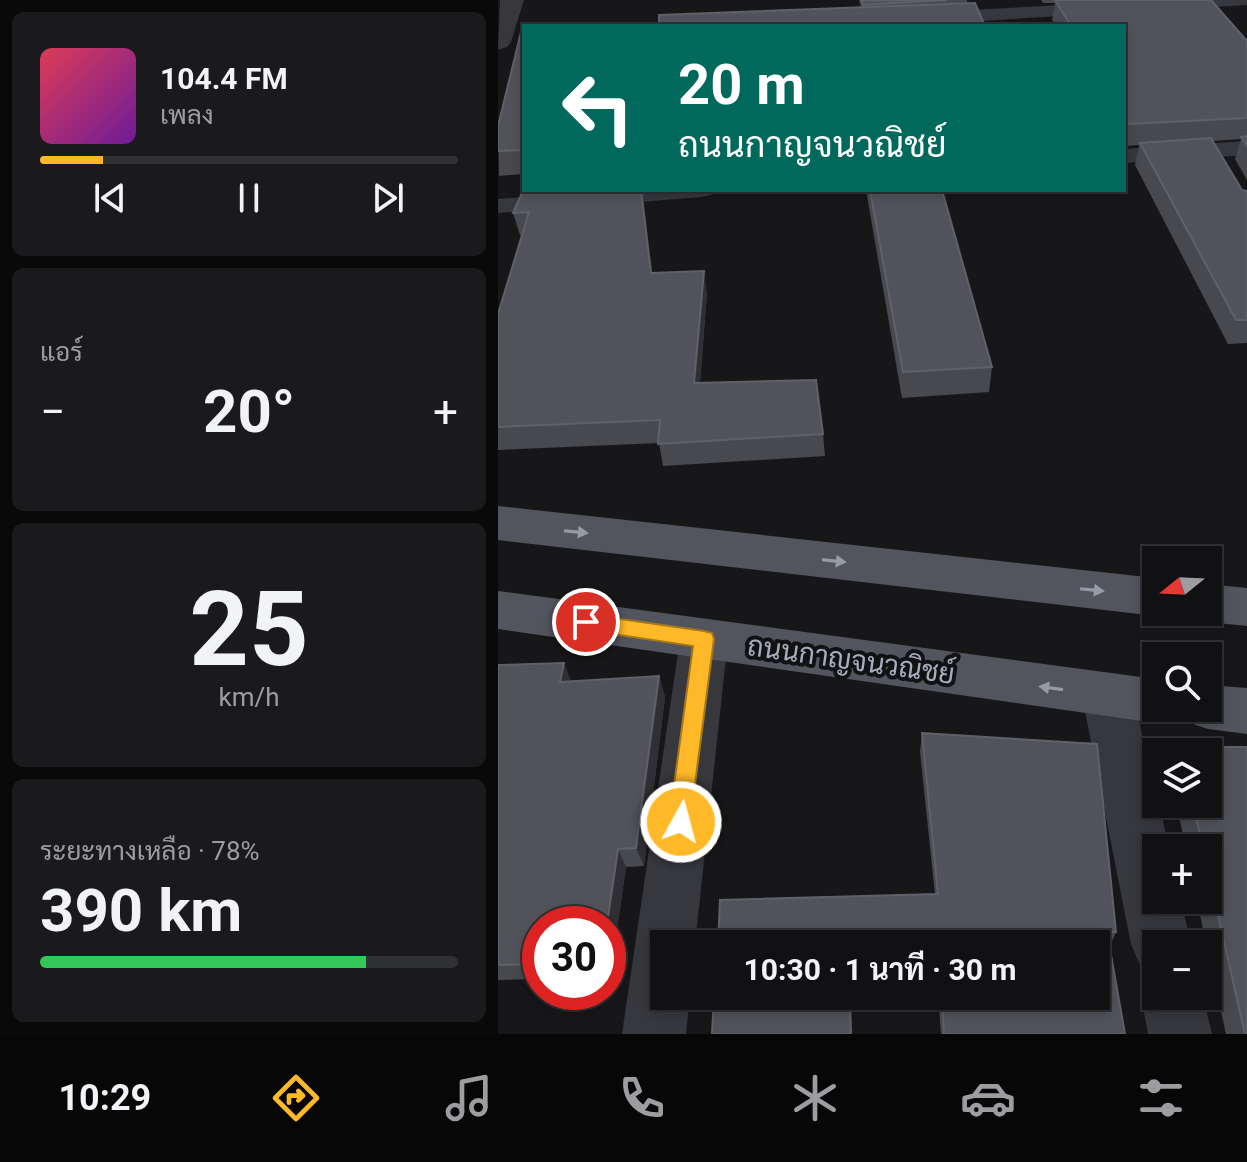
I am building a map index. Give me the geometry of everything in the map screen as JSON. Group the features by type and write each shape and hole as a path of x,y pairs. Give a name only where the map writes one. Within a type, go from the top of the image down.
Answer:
{"main road":[{"path":"498,523 1142,595"},
{"path":"1222,604 1247,607"},
{"name":"ถนนกาญจนวณิชย์","path":"498,610 1132,699"},
{"path":"1222,708 1247,711"}],"street":[{"path":"667,930 704,639"},
{"path":"1132,699 1159,930"},
{"path":"654,1034 657,1010"},
{"path":"1175,1010 1180,1034"}],"lane":[{"path":"1147,7 1243,2"},
{"path":"910,20 1115,8"},
{"path":"1126,156 1247,148"},
{"path":"1214,149 1227,172"},
{"path":"498,206 676,192"}],"building":[{"path":"861,0 947,0 863,5"},
{"path":"1055,0 1211,0 1247,41 1247,118 1129,124 1126,119 1126,24 1070,24"},
{"path":"975,3 984,24 659,24 659,15"},
{"path":"521,32 522,150 498,151 498,126"},
{"path":"1211,138 1242,190 1247,191 1247,320 1236,320 1140,143"},
{"path":"641,192 651,273 704,271 694,383 816,380 823,434 658,444 660,420 498,427 498,314 529,212 513,213 522,193"},
{"path":"870,192 943,192 992,367 903,372"},
{"path":"564,663 560,682 659,676 636,848 618,849 610,906 522,906 522,964 498,965 498,665"},
{"path":"922,733 1097,744 1116,932 719,930 720,900 938,894"},
{"path":"1222,747 1247,747 1247,1034 1218,914 1222,914 1222,834 1200,834 1196,818 1222,818"},
{"path":"1110,949 1125,1034 944,1034 943,1010 1110,1010"},
{"path":"713,1010 850,1010 851,1034 712,1034"}],"route":[{"path":"586,622 704,639 681,822"}]}
